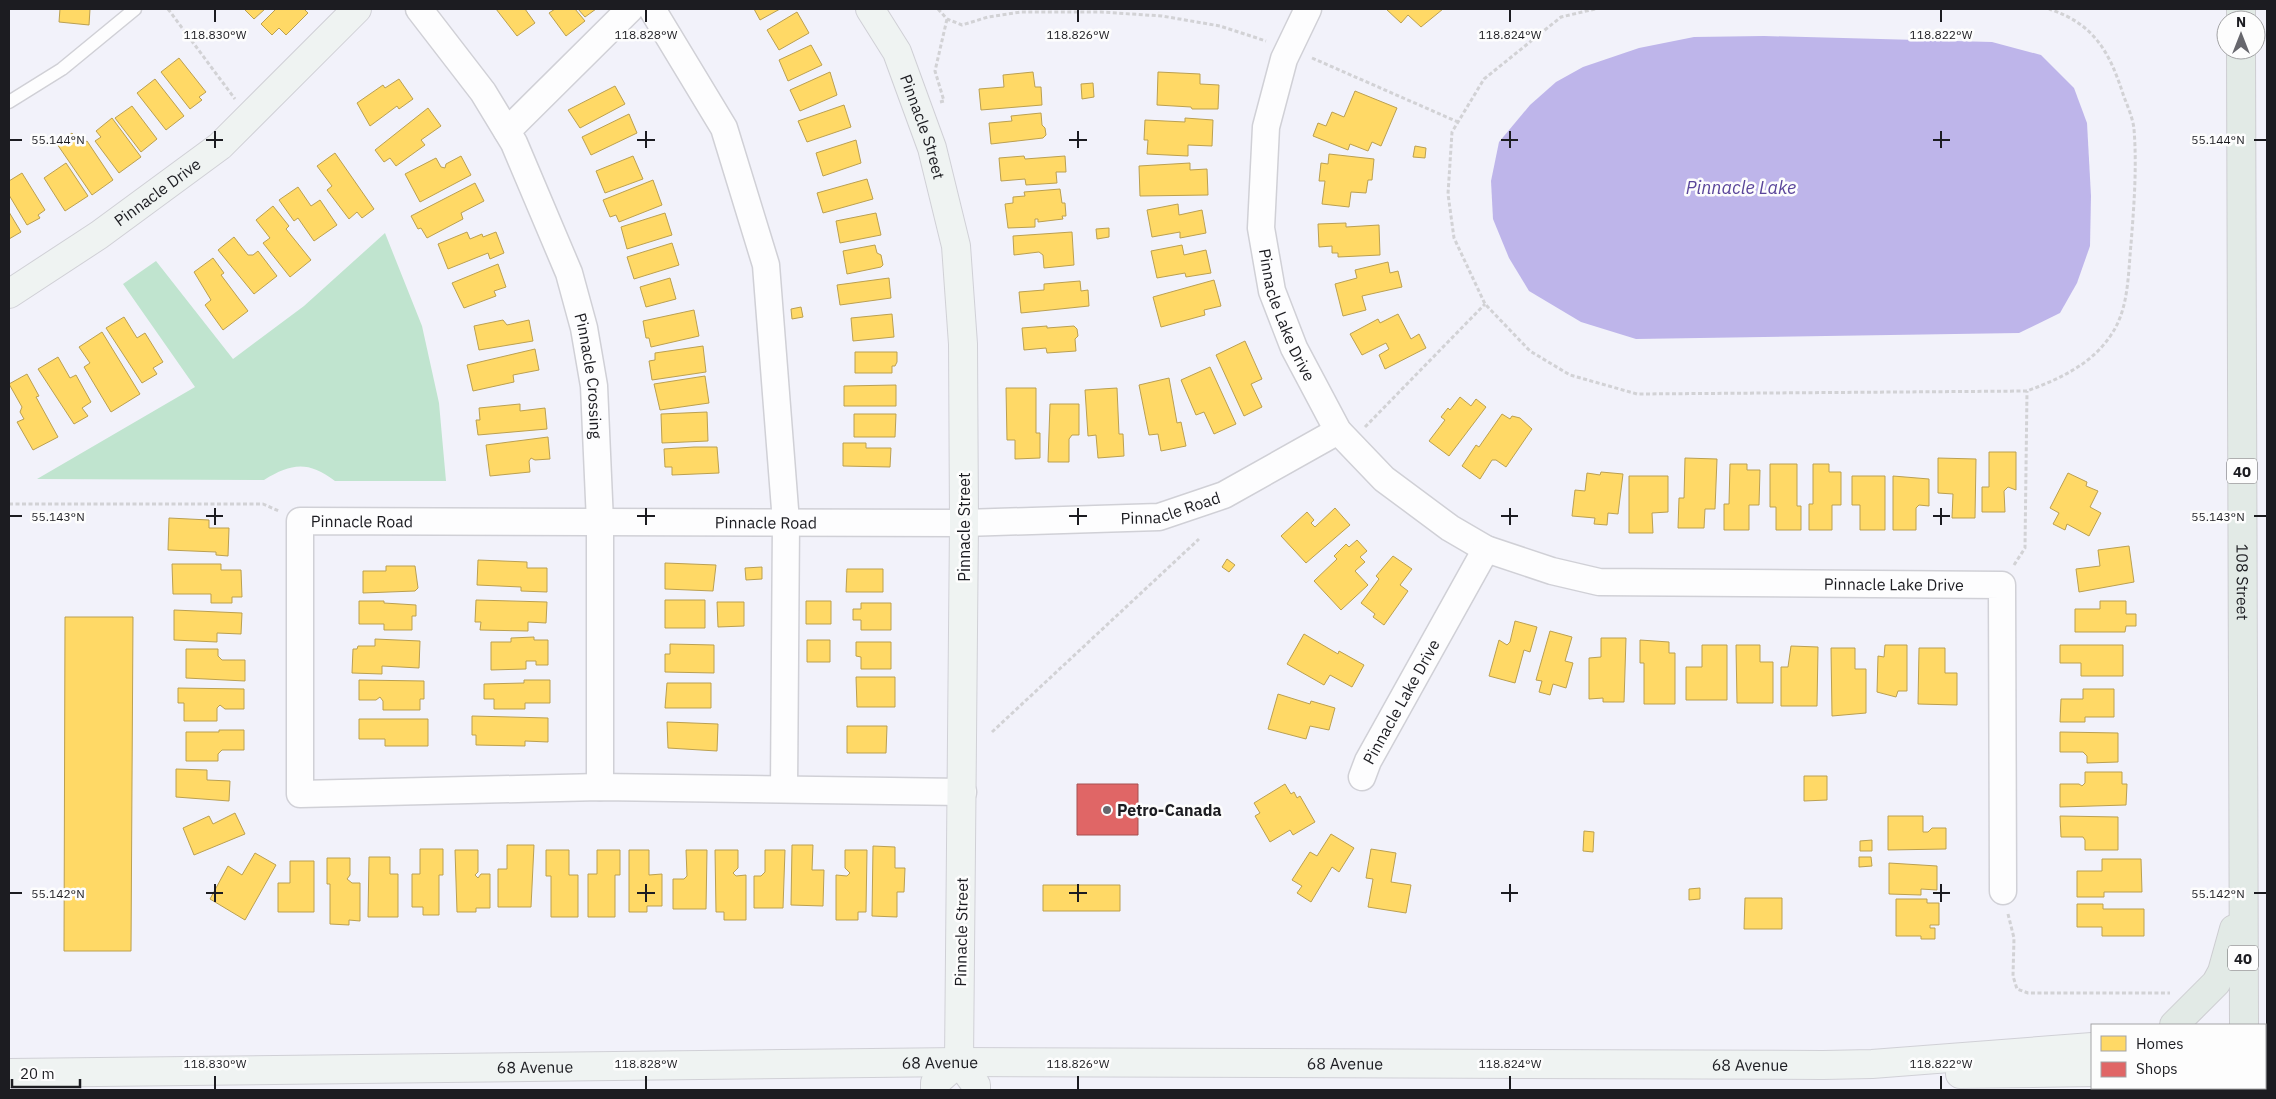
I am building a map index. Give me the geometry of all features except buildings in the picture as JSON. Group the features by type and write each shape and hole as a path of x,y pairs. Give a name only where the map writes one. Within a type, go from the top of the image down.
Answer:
{"main road":[{"name":"Pinnacle Drive","path":"9,294 99,234 220,146 356,9"},
{"name":"Pinnacle Street","path":"870,9 897,52 918,109 932,148 956,246 963,344 964,523 959,1062"},
{"name":"108 Street","path":"2241,60 2244,1024"},
{"path":"2175,1024 2216,983 2222,972 2243,891"},
{"name":"68 Avenue","path":"9,1073 959,1062 1872,1064 2091,1047"},
{"path":"934,1090 935,1083 959,1062 976,1085 976,1090"},
{"name":"68 Avenue","path":"1872,1064 1953,1074 2091,1072"}],"street":[{"name":"Pinnacle Crossing","path":"419,9 484,92 514,143 569,273 584,328 594,386 600,522 600,787"},
{"path":"507,131 630,9"},
{"path":"652,9 724,128 766,265 786,522 784,789"},
{"name":"Pinnacle Lake Drive","path":"1308,9 1284,59 1266,127 1261,228 1272,291 1294,348 1384,480 1450,528 1486,549 1552,571 1599,582 2002,585"},
{"name":"Pinnacle Road","path":"963,792 600,787 300,794 300,521 964,523 1159,517 1224,494 1350,430"},
{"name":"Pinnacle Lake Drive","path":"1362,777 1382,736 1486,549"},
{"path":"2002,585 2003,891"}],"lane":[{"path":"9,102 62,70 135,9"}],"path":[{"path":"168,9 241,107"},
{"path":"938,9 947,19 962,25 988,17 1021,12 1101,12 1162,16 1220,26 1289,48 1458,122"},
{"path":"1595,9 1561,18 1484,79 1452,132 1448,194 1454,238 1485,304 1530,351 1570,375 1637,394 2027,391 2057,380 2090,359 2112,335 2126,300 2134,207 2134,128 2114,63 2090,31 2067,14 2050,9"},
{"path":"918,109 944,101 935,71 947,19"},
{"path":"1350,430 1485,304"},
{"path":"2002,585 2025,548 2027,391"},
{"path":"9,504 263,504 300,521"},
{"path":"992,732 1199,539"},
{"path":"2003,891 2014,938 2013,976 2017,989 2028,994 2172,993"}],"green space":[{"path":"385,233 422,326 439,403 446,481 335,481 308,467 283,470 264,480 37,479 195,387 123,284 156,261 233,359 304,306"}],"water":[{"name":"Pinnacle Lake","path":"1764,36 1992,42 2041,55 2074,88 2087,123 2091,196 2090,246 2077,283 2060,313 2019,333 1636,339 1581,322 1529,291 1509,258 1493,219 1491,181 1499,142 1530,105 1556,82 1583,67 1639,48 1694,37"}],"place":[{"name":"Petro-Canada","path":"1107,810"}]}
